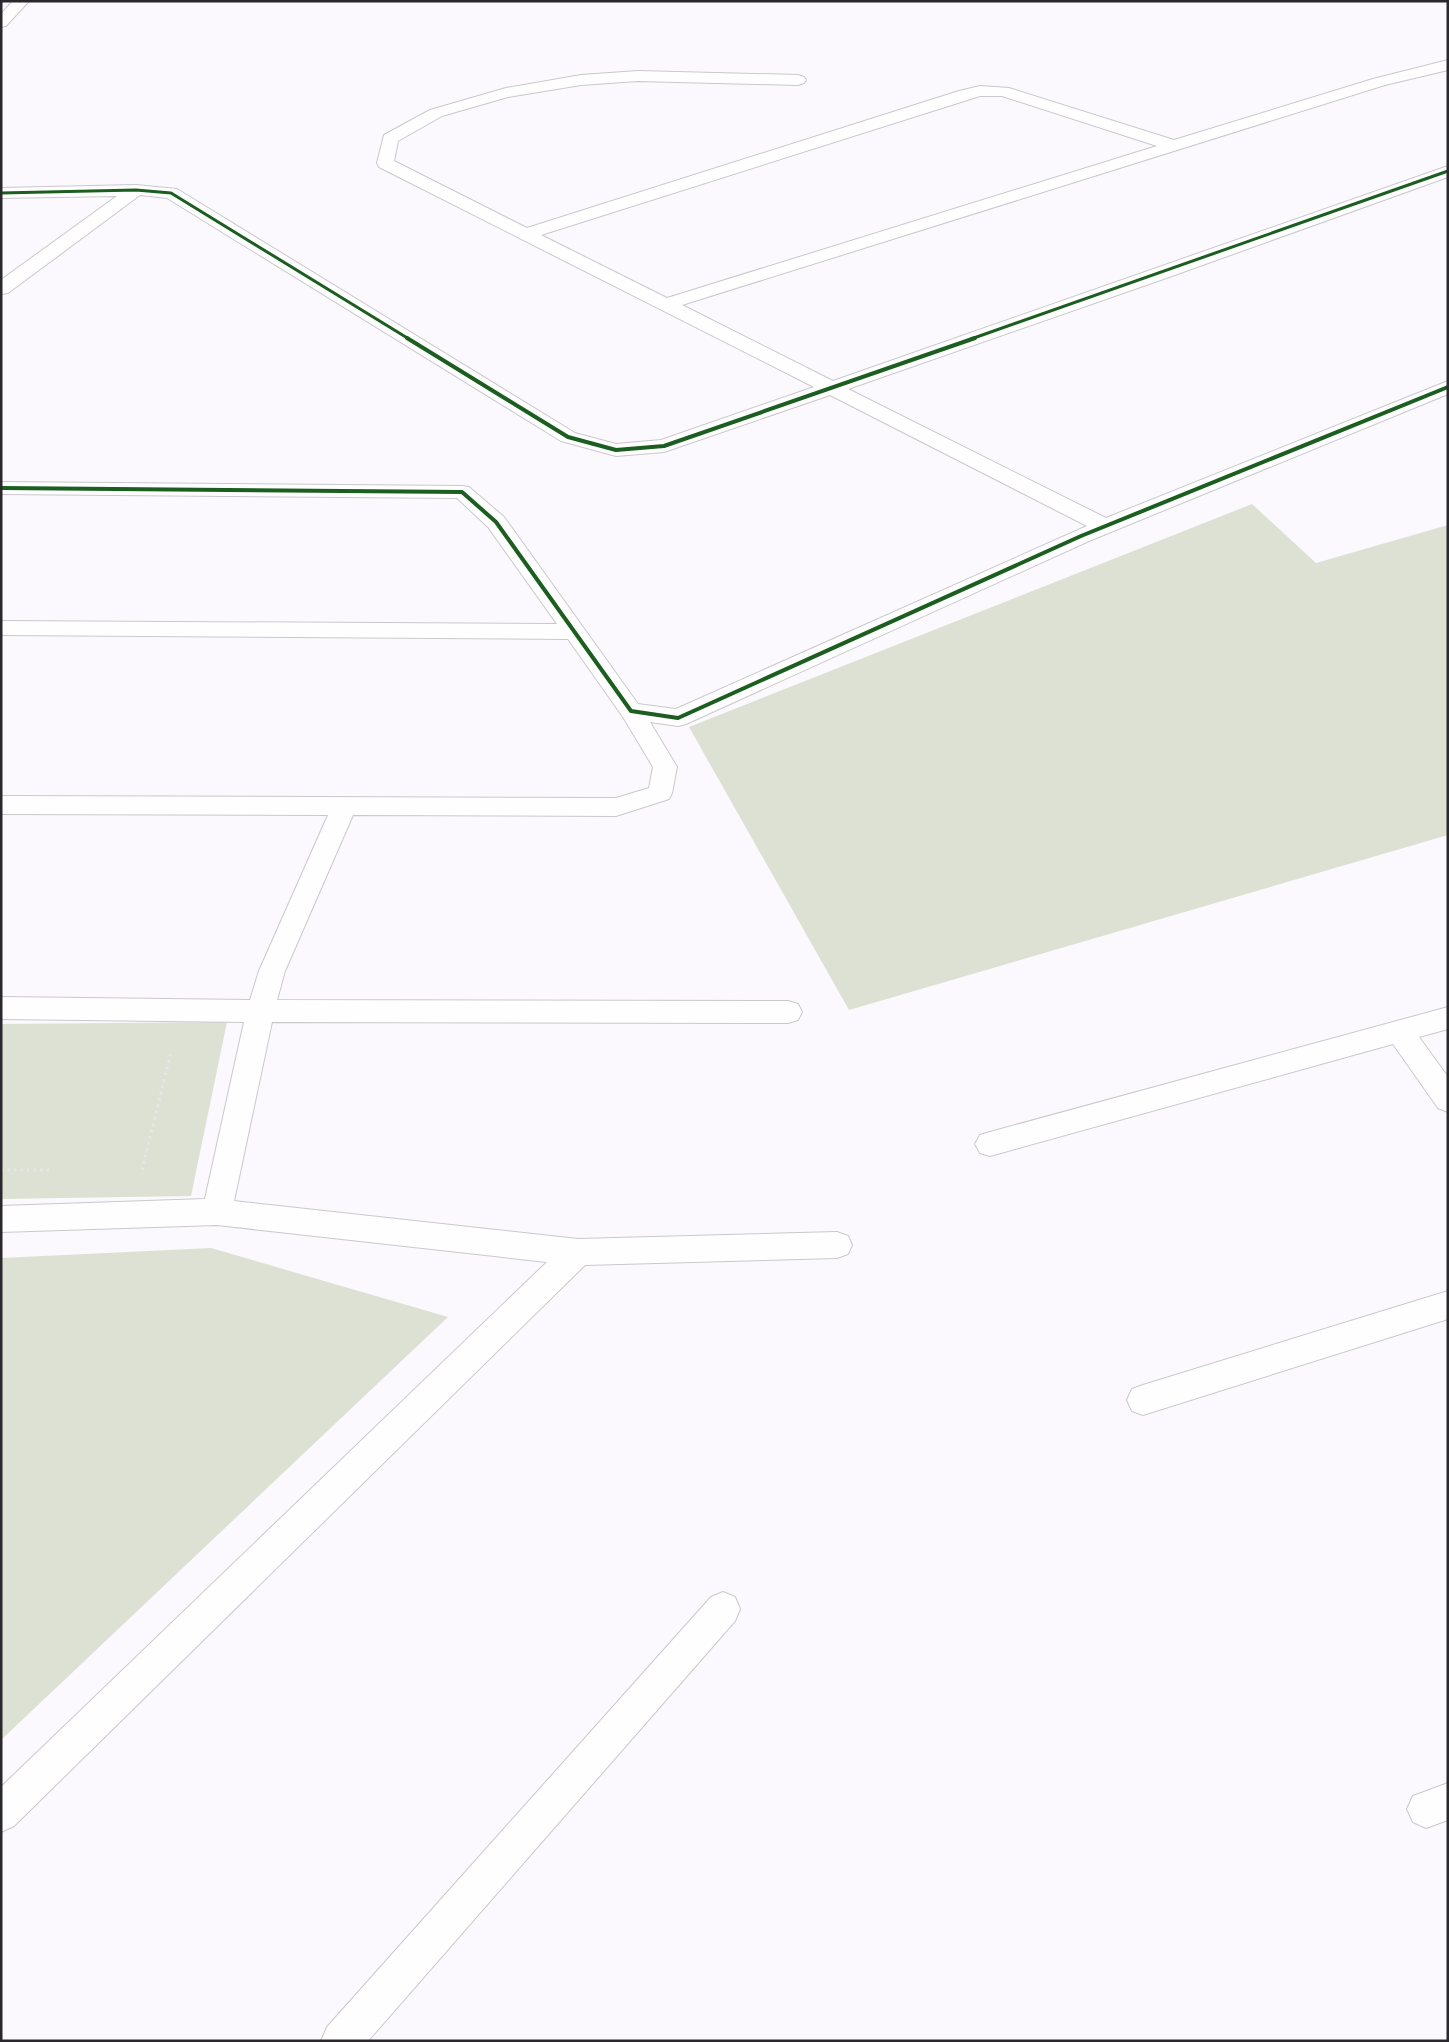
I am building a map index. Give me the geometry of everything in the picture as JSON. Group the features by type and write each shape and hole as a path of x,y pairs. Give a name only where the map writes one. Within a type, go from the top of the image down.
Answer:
{"street":[{"path":"1,23 22,1"},
{"path":"666,304 1379,82 1448,65"},
{"path":"798,80 638,76 581,80 506,93 436,113 390,140 385,163 1105,526"},
{"path":"526,234 965,94 980,91 1003,91 1175,146"},
{"path":"1,193 136,190 171,193 568,436 616,450 664,446 1166,272 1448,171"},
{"path":"1,289 136,190"},
{"path":"630,711 678,718 1105,526 1448,387"},
{"path":"1,488 462,492 496,522 630,711 665,767 660,793 616,807 1,805"},
{"path":"1,628 575,632"},
{"path":"217,1212 260,1012 272,971 344,806"},
{"path":"1,1008 260,1012 788,1012"},
{"path":"990,1144 1448,1018"},
{"path":"1400,1032 1448,1100"},
{"path":"1,1219 217,1212 578,1252 838,1245"},
{"path":"1,1813 578,1252"},
{"path":"1143,1400 1448,1305"},
{"path":"341,2041 723,1608"}],"path":[{"path":"132,1170 142,1170 173,1043"},
{"path":"1,1170 57,1170"}],"shaded area":[{"path":"1252,504 1316,563 1448,525 1448,835 849,1010 689,727"},
{"path":"227,1022 191,1196 1,1199 1,1024"},
{"path":"211,1248 448,1317 1,1740 1,1258"}],"cycle path":[{"path":"1,193 136,190 171,193 568,437 616,450 664,446 1166,272 1448,171"},
{"path":"1,488 462,492 496,522 631,711 678,718 1081,536 1448,387"}]}
